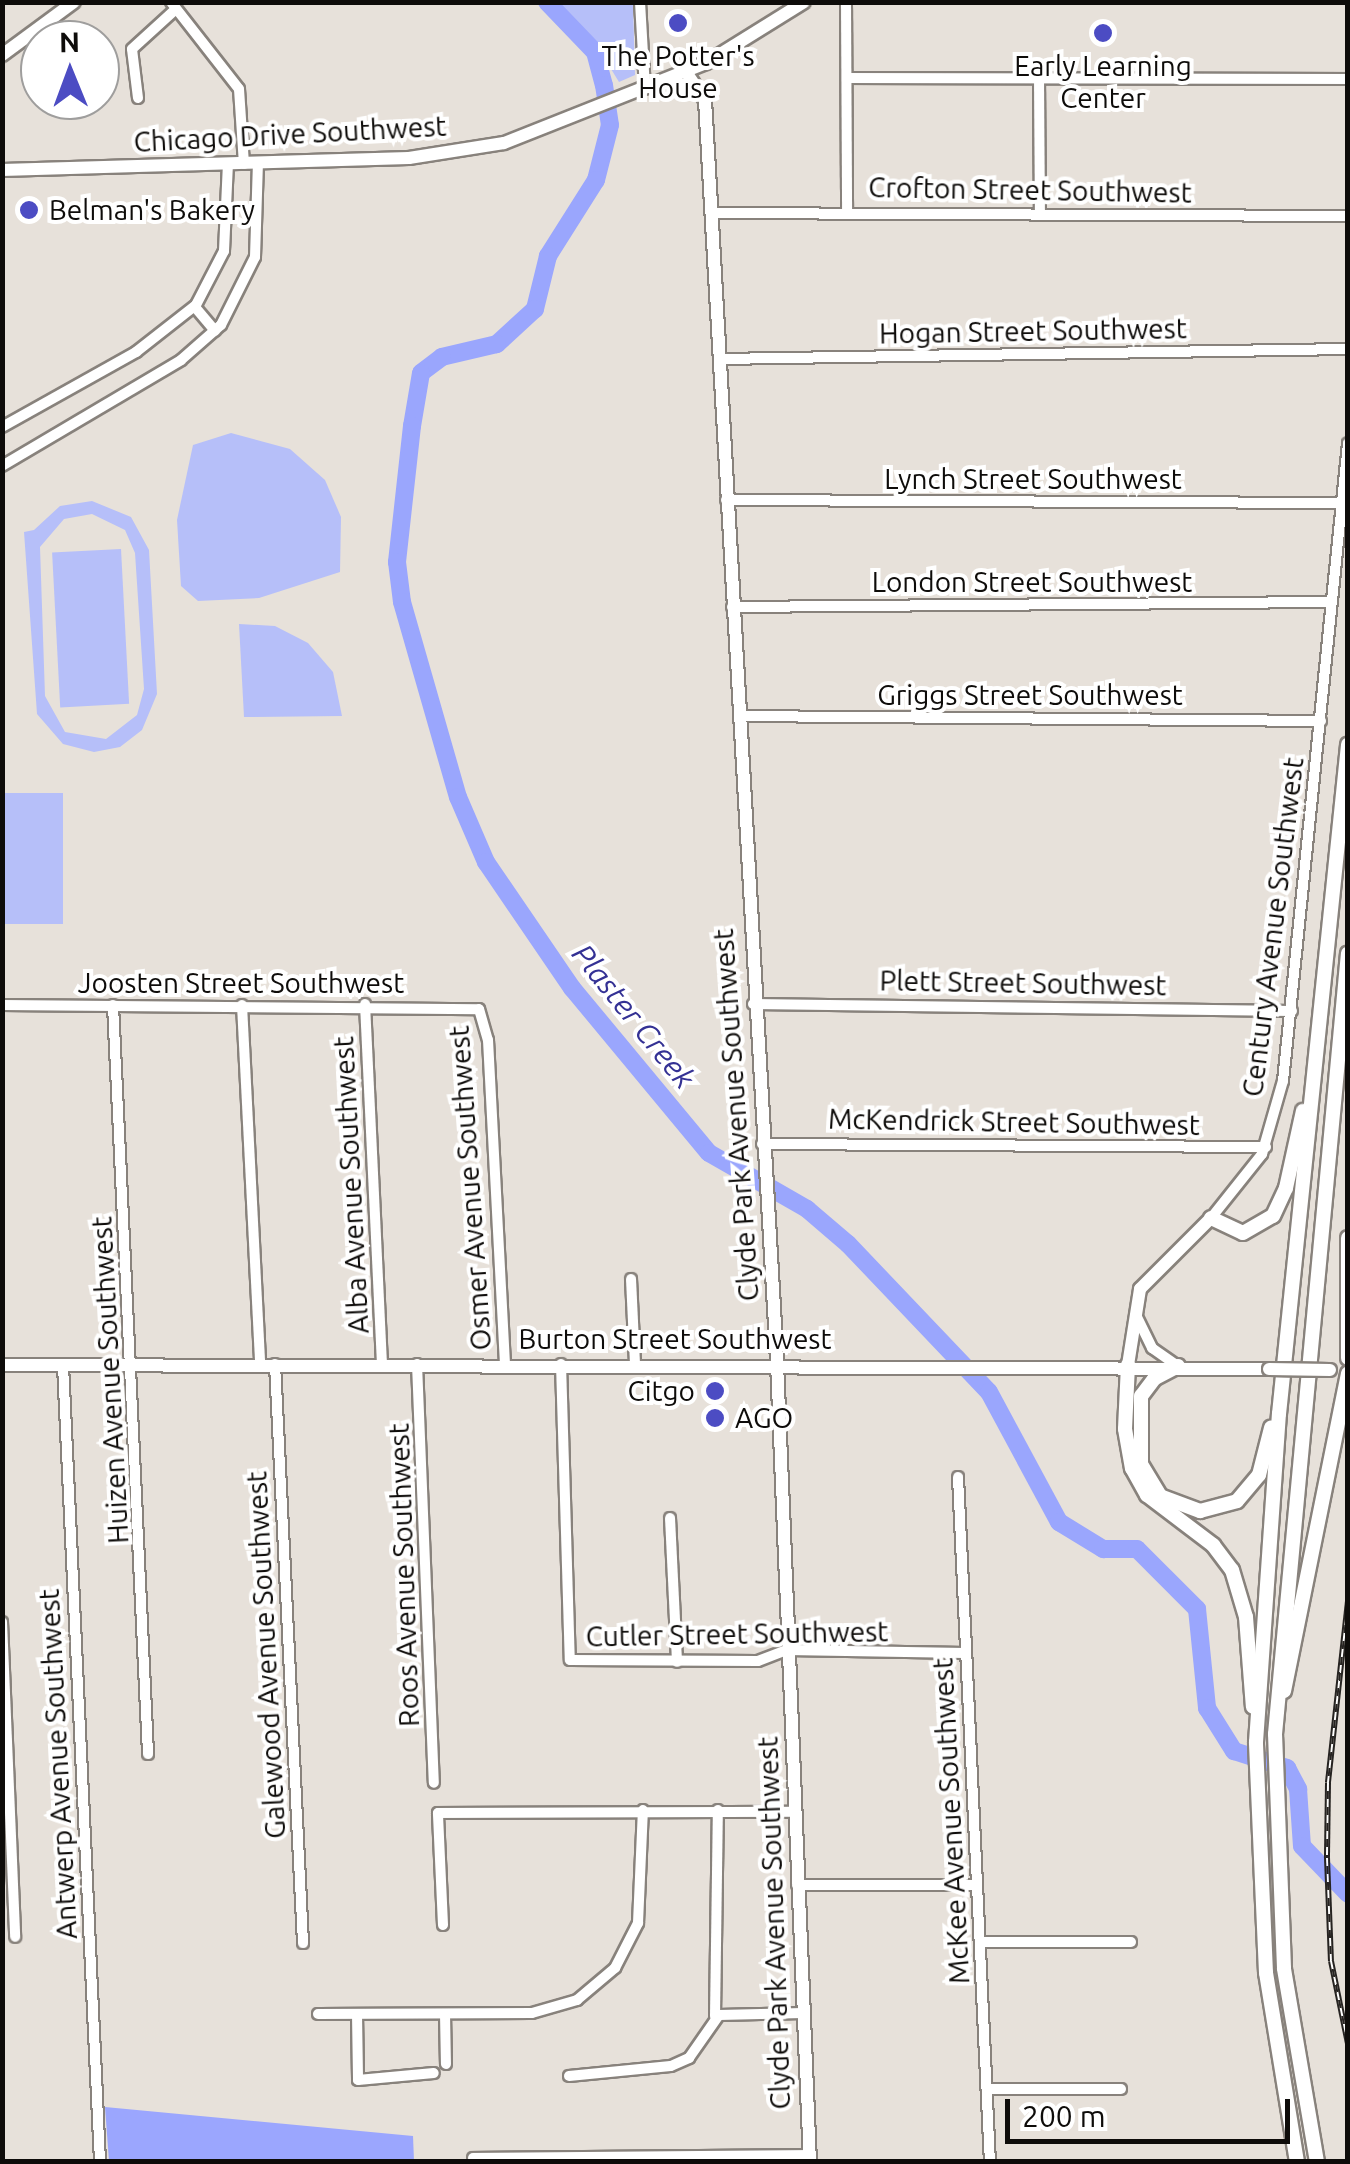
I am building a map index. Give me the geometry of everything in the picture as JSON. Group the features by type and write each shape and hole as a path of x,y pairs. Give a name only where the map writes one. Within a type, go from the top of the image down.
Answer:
{"highway":[{"path":"1297,2162 1276,2047 1258,1869 1257,1719 1279,1414 1348,744"},
{"path":"1317,2162 1294,2045 1278,1890 1275,1732 1348,953"},
{"path":"1212,1218 1228,1231 1249,1232 1279,1208 1318,1037"},
{"path":"1348,1238 1348,1358"},
{"path":"1128,1365 1126,1438 1135,1476 1147,1496 1213,1545 1232,1570 1244,1606 1246,1686 1257,1719"},
{"path":"1178,1366 1142,1392 1139,1431 1145,1476 1176,1505 1210,1510 1244,1496 1259,1474 1279,1414"},
{"path":"1275,1732 1348,1372"}],"main road":[{"path":"2,55 74,2"},
{"name":"Chicago Drive Southwest","path":"2,170 451,154 525,137 686,72 804,2"},
{"name":"Clyde Park Avenue Southwest","path":"686,72 705,100 753,1004 777,1362 809,2158"},
{"name":"Century Avenue Southwest","path":"1128,1365 1133,1308 1145,1281 1212,1218"},
{"name":"Burton Street Southwest","path":"2,1365 777,1362 950,1367 1128,1365 1348,1372"}],"street":[{"path":"640,2 644,89"},
{"path":"846,2 848,210"},
{"path":"2,466 181,360 216,330 234,307 255,257 251,164 238,90 173,6 132,49 138,98"},
{"path":"849,78 1348,79"},
{"path":"1039,78 1040,213"},
{"path":"2,428 136,352 194,306 224,251 228,164"},
{"name":"Crofton Street Southwest","path":"711,213 848,210 1348,216"},
{"path":"194,306 216,330"},
{"name":"Hogan Street Southwest","path":"720,360 1348,348"},
{"name":"Century Avenue Southwest","path":"1212,1218 1266,1148 1292,1011 1348,443"},
{"name":"Lynch Street Southwest","path":"726,500 1340,503"},
{"name":"London Street Southwest","path":"732,606 1331,602"},
{"name":"Griggs Street Southwest","path":"738,716 1322,721"},
{"name":"Joosten Street Southwest","path":"2,1005 364,1004 479,1009"},
{"name":"Alba Avenue Southwest","path":"364,1004 382,1364"},
{"name":"Plett Street Southwest","path":"753,1004 1292,1011"},
{"name":"Huizen Avenue Southwest","path":"113,1005 133,1365 148,1754"},
{"name":"Galewood Avenue Southwest","path":"242,1005 303,1942"},
{"name":"Osmer Avenue Southwest","path":"479,1009 488,1040 505,1364"},
{"name":"McKendrick Street Southwest","path":"762,1150 1266,1148"},
{"path":"631,1278 635,1363"},
{"path":"1133,1308 1148,1342 1178,1366"},
{"name":"Roos Avenue Southwest","path":"417,1364 434,1783"},
{"name":"Cutler Street Southwest","path":"562,1364 570,1660 758,1661 787,1650 965,1653"},
{"name":"Antwerp Avenue Southwest","path":"64,1365 100,2162"},
{"name":"McKee Avenue Southwest","path":"958,1478 990,2162"},
{"path":"670,1518 676,1662"},
{"path":"2,1622 15,1937"},
{"path":"318,2014 549,2010 577,2000 615,1968 643,1903 643,1810"},
{"path":"569,2076 672,2066 689,2058 715,2016 718,1810"},
{"path":"443,1925 438,1813 795,1812"},
{"path":"798,1886 975,1885"},
{"path":"980,1942 1131,1942"},
{"path":"715,2016 804,2012"},
{"path":"357,2014 358,2080 434,2073"},
{"path":"445,2014 446,2064"},
{"path":"987,2089 1121,2090"},
{"path":"473,2158 809,2158"}],"shaded area":[{"path":"554,3 633,3 635,75 619,82 592,38"},
{"path":"231,433 290,449 325,480 341,517 340,572 259,598 198,601 181,586 177,520 193,445"},
{"path":"92,501 131,517 149,550 157,694 142,730 120,747 94,752 63,744 37,714 24,532 34,530 60,506","holes":["92,514 125,530 135,553 144,689 137,715 106,739 65,732 45,696 40,547 64,519"]},
{"path":"121,549 129,704 60,707 52,553"},
{"path":"239,624 275,626 308,643 333,672 342,716 244,717"},
{"path":"3,793 63,793 63,924 3,924"},
{"path":"105,2107 413,2136 414,2161 109,2161"}],"waterway":[{"name":"Plaster Creek","path":"547,2 595,52 610,125 596,180 548,256 535,309 497,344 442,357 421,373 412,426 397,562 402,602 458,797 486,862 572,988 709,1153 807,1209 848,1244 989,1392 1059,1522 1103,1549 1137,1549 1197,1609 1207,1708 1234,1751 1287,1768 1298,1789 1302,1846 1348,1894"}],"railway":[{"path":"1348,1601 1328,1783 1327,1858 1331,1961 1348,2044"}],"place":[{"name":"The Potter's House","path":"678,23"},
{"name":"Early Learning Center","path":"1103,33"},
{"name":"Belman's Bakery","path":"29,210"},
{"name":"Citgo","path":"715,1391"},
{"name":"AGO","path":"715,1418"}]}
